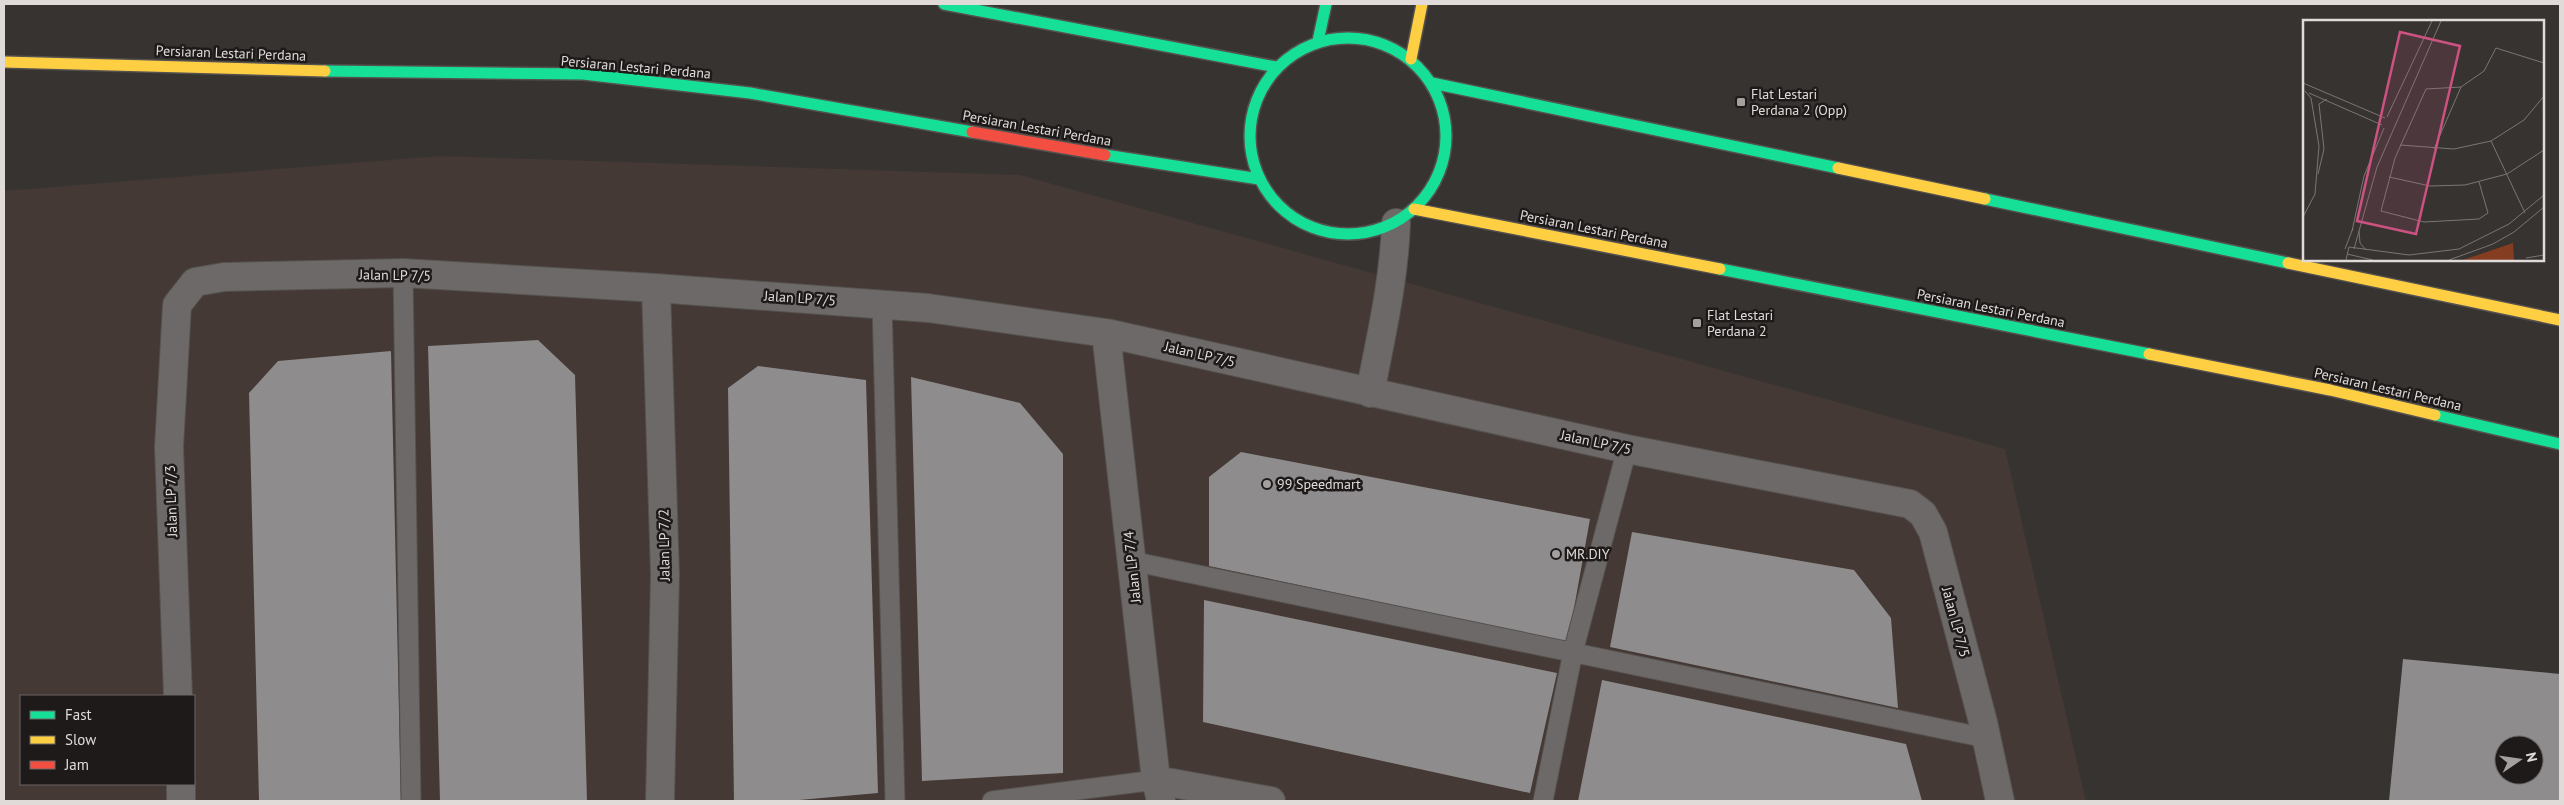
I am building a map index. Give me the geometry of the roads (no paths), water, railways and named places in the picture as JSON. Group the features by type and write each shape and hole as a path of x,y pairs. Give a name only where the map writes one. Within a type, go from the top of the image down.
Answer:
{"street":[{"path":"944,4 1276,67"},
{"path":"1318,41 1326,4"},
{"path":"1411,60 1422,4"},
{"path":"1350,36 1382,43 1411,60 1432,83 1445,115 1446,150 1435,182 1405,216 1375,232 1348,235 1320,231 1295,220 1274,202 1259,179 1250,151 1251,121 1259,92 1276,67 1295,52 1318,41 1350,36"},
{"name":"Persiaran Lestari Perdana","path":"4,62 411,74 583,74 750,93 1057,147 1259,179"},
{"path":"1432,83 2560,320"},
{"path":"1370,393 1394,261 1405,216"},
{"name":"Persiaran Lestari Perdana","path":"1405,216 2320,388 2560,444"},
{"name":"Jalan LP 7/5","path":"177,305 196,282 224,276 403,273 882,304 1106,333 1627,449 1910,504 1923,514 1933,532 1986,738 2000,801"},
{"name":"Jalan LP 7/2","path":"656,288 665,575 660,801"},
{"name":"Jalan LP 7/3","path":"177,305 169,447 178,695"},
{"name":"Jalan LP 7/4","path":"1106,333 1130,560 1159,790"},
{"path":"181,785 181,801"},
{"path":"1159,790 1272,801"}],"lane":[{"path":"403,273 411,801"},
{"path":"882,304 895,801"},
{"path":"1543,801 1573,652 1627,449"},
{"path":"1130,560 1986,738"},
{"path":"992,801 1159,790"}],"place":[{"name":"Flat Lestari Perdana 2 (Opp)","path":"1741,102"},
{"name":"Flat Lestari Perdana 2","path":"1697,323"},
{"name":"99 Speedmart","path":"1267,484"},
{"name":"MR.DIY","path":"1556,554"}]}
